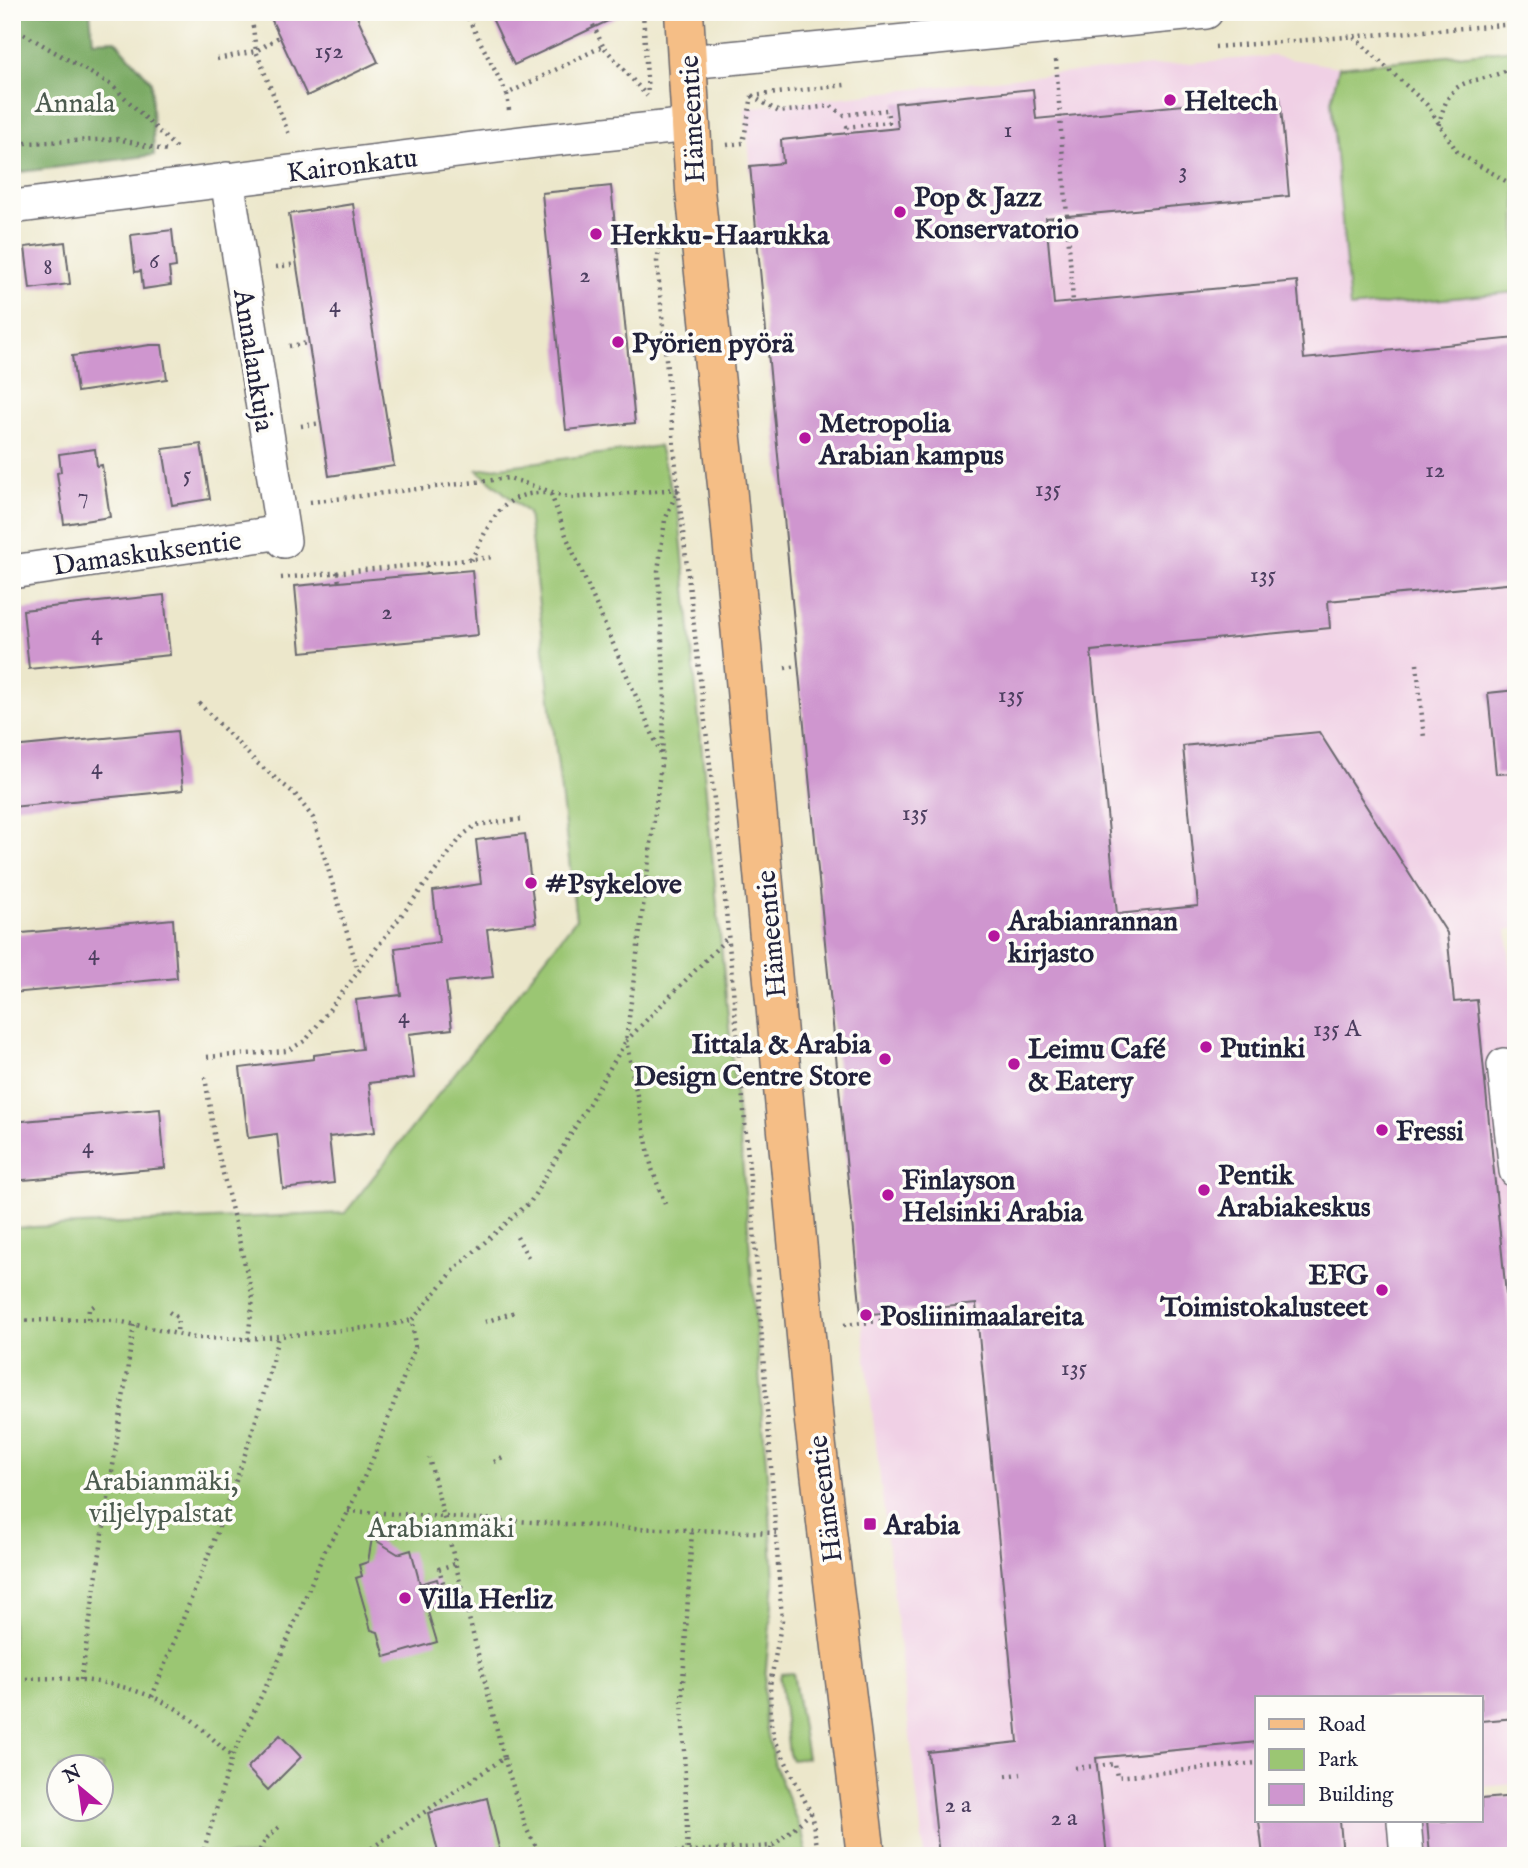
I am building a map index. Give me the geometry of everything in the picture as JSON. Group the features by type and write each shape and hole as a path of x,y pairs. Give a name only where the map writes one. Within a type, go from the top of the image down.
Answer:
{"main road":[{"name":"Hämeentie","path":"684,12 695,190 727,485 814,1422 866,1856"}],"street":[{"path":"688,62 1206,12"},
{"name":"Kaironkatu","path":"12,208 227,179 691,125"},
{"name":"Annalankuja","path":"227,179 283,537"},
{"name":"Damaskuksentie","path":"12,572 283,537"},
{"path":"1504,1065 1516,1171"},
{"path":"1404,1822 1407,1856"}],"path":[{"path":"251,12 256,51 293,144"},
{"path":"465,12 507,94 514,144"},
{"path":"587,12 603,46 649,99"},
{"path":"12,27 113,86 184,155 118,139 26,143 12,147"},
{"path":"1354,36 1427,105 1458,153 1516,187"},
{"path":"216,59 256,51 279,37"},
{"path":"507,94 603,46"},
{"path":"1056,59 1073,302"},
{"path":"1439,126 1443,105 1452,91 1464,82 1499,76 1516,64"},
{"path":"743,143 752,96 779,111 831,106 844,115 887,110 889,122 848,127 846,134"},
{"path":"662,234 657,261 678,489 723,877 752,1201 782,1620 770,1685 771,1724 774,1738 811,1813 819,1856"},
{"path":"308,502 509,478 530,482 551,493 567,538 662,757"},
{"path":"471,559 494,517 512,498 526,492 589,499 678,489"},
{"path":"665,1205 652,1169 626,1041 662,757 665,691 658,570 665,520 678,489"},
{"path":"281,578 495,557"},
{"path":"426,564 428,574"},
{"path":"337,572 339,582"},
{"path":"1417,664 1424,738"},
{"path":"785,668 798,666"},
{"path":"199,703 257,763 295,794 313,818 358,970"},
{"path":"207,1057 287,1051 306,1040 463,835 476,825 523,819"},
{"path":"12,1321 88,1319 134,1325 195,1338 248,1339 386,1326 412,1320 456,1268 531,1201 626,1041 727,938"},
{"path":"205,1077 215,1140 253,1298 248,1339"},
{"path":"517,1237 528,1259"},
{"path":"88,1319 89,1309 97,1304"},
{"path":"844,1325 959,1312 959,1306"},
{"path":"485,1321 518,1311"},
{"path":"169,1312 177,1318 177,1334"},
{"path":"202,1856 232,1757 281,1656 326,1548 348,1511 374,1456 415,1347 412,1320"},
{"path":"81,1680 134,1325"},
{"path":"152,1698 228,1498 271,1373 278,1336"},
{"path":"494,1462 505,1457"},
{"path":"429,1458 504,1758 526,1828 541,1856"},
{"path":"348,1511 776,1534"},
{"path":"688,1853 682,1699 692,1530"},
{"path":"454,1564 439,1569 452,1612 465,1608"},
{"path":"12,1680 59,1676 152,1698 176,1709 232,1757"},
{"path":"360,1856 504,1758"},
{"path":"1075,1768 1115,1764 1116,1777 1255,1763"},
{"path":"1006,1776 1021,1774"},
{"path":"767,1856 773,1846 811,1813"},
{"path":"256,1856 267,1838 282,1824"},
{"path":"620,1856 773,1846"}],"shaded area":[{"path":"1272,56 1339,67 1331,102 1350,308 1516,292 1516,928 1507,930 1516,1017 1516,1784 1482,1787 1482,1696 1255,1696 1255,1822 1395,1822 1398,1856 924,1856 861,1315 745,108 1031,76"}],"green space":[{"name":"Annala","path":"12,12 90,12 93,41 115,40 151,81 154,155 12,173"},
{"path":"1516,49 1516,292 1350,308 1331,101 1339,67"},
{"name":"Arabianmäki","path":"659,446 679,516 746,1201 770,1515 774,1582 764,1690 766,1727 775,1766 804,1839 806,1856 12,1856 12,1228 345,1213 576,919 528,513 477,470"},
{"path":"793,1673 807,1758 792,1760 780,1679 781,1674"}],"building":[{"path":"268,12 355,12 378,62 307,96"},
{"path":"489,12 627,12 514,65"},
{"path":"1033,89 1036,119 1280,96 1289,196 1046,218 1054,304 1297,281 1304,359 1516,338 1516,583 1328,601 1330,628 1091,651 1117,914 1198,906 1183,746 1319,732 1447,933 1454,1002 1477,1000 1516,1396 1516,1718 1482,1721 1482,1696 1255,1696 1255,1742 1096,1758 1107,1856 939,1856 928,1752 1018,1742 976,1304 861,1315 750,166 783,163 781,140 898,128 895,103"},
{"path":"611,186 635,423 566,430 542,193"},
{"path":"353,204 394,466 329,476 289,214"},
{"path":"172,230 176,267 169,268 171,285 143,289 141,271 135,272 131,235"},
{"path":"65,242 70,284 30,289 25,247"},
{"path":"162,345 167,379 77,392 72,356"},
{"path":"201,444 210,499 172,505 163,449"},
{"path":"95,449 97,466 102,465 110,517 64,524 57,473 61,472 59,454"},
{"path":"472,570 478,635 301,652 295,586"},
{"path":"164,595 170,655 29,669 23,610"},
{"path":"1516,690 1516,773 1496,774 1488,693"},
{"path":"177,731 183,790 12,807 12,747"},
{"path":"525,834 536,923 487,929 493,977 446,982 452,1029 409,1034 414,1078 369,1083 375,1132 329,1137 334,1183 283,1189 277,1134 248,1138 240,1068 314,1059 314,1055 362,1049 356,1000 401,995 395,948 439,942 433,891 481,884 476,840"},
{"path":"173,919 177,978 12,993 12,934"},
{"path":"160,1109 165,1168 12,1181 12,1122"},
{"name":"Villa Herliz","path":"372,1538 398,1554 411,1550 420,1584 437,1579 444,1604 427,1609 437,1642 385,1657 378,1632 371,1630 356,1578 362,1576 359,1565 368,1562"},
{"path":"280,1735 301,1757 268,1790 247,1768"},
{"path":"1516,1796 1516,1856 1430,1856 1427,1822 1482,1822 1482,1799"},
{"path":"487,1798 501,1856 439,1856 428,1813"},
{"path":"1259,1822 1340,1822 1343,1856 1263,1856"}],"place":[{"name":"Heltech","path":"1170,100"},
{"name":"Pop & Jazz Konservatorio","path":"900,212"},
{"name":"Herkku-Haarukka","path":"596,234"},
{"name":"Pyörien pyörä","path":"618,342"},
{"name":"Metropolia Arabian kampus","path":"805,438"},
{"name":"#Psykelove","path":"531,883"},
{"name":"Arabianrannan kirjasto","path":"994,936"},
{"name":"Putinki","path":"1206,1047"},
{"name":"Iittala & Arabia Design Centre Store","path":"885,1059"},
{"name":"Leimu Café & Eatery","path":"1014,1064"},
{"name":"Fressi","path":"1382,1130"},
{"name":"Pentik Arabiakeskus","path":"1204,1190"},
{"name":"Finlayson Helsinki Arabia","path":"888,1195"},
{"name":"EFG Toimistokalusteet","path":"1382,1290"},
{"name":"Posliinimaalareita","path":"866,1315"},
{"name":"Arabia","path":"870,1524"},
{"name":"Villa Herliz","path":"405,1598"}],"park label":[{"name":"Arabianmäki, viljelypalstat","path":"161,1496"}]}
